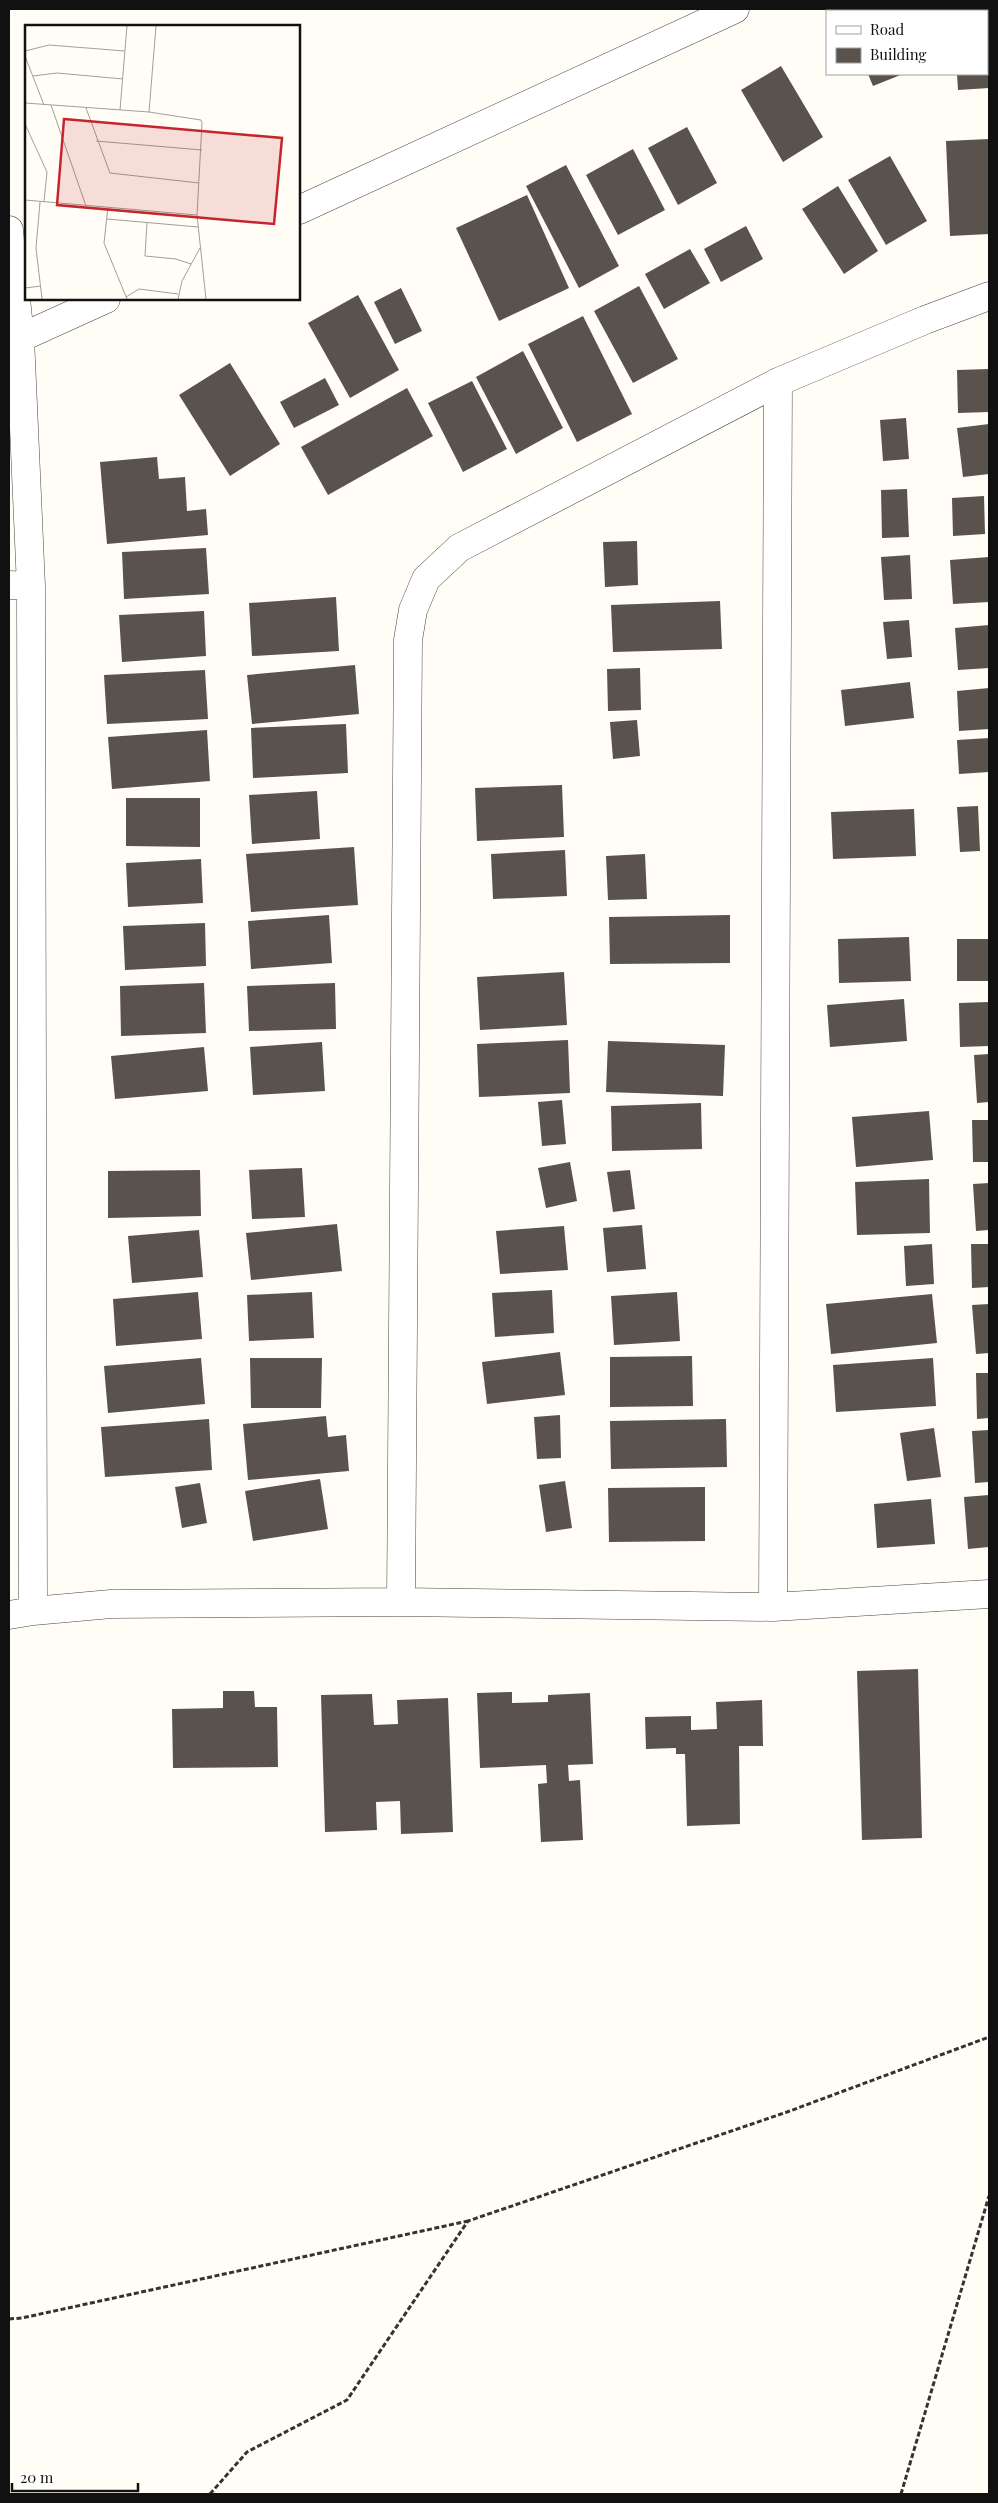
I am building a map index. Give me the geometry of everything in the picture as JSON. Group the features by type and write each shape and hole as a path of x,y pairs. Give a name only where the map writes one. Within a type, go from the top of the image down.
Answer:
{"street":[{"path":"300,210 735,9"},
{"path":"9,230 20,338 21,1613 111,1604 401,1602 773,1607 989,1594"},
{"path":"401,1602 408,660 413,610 426,579 459,548 778,382 925,320 989,296"},
{"path":"20,338 104,300"},
{"path":"773,1607 778,382"}],"path":[{"path":"9,2319 22,2318 468,2221 787,2112 989,2037"},
{"path":"901,2494 989,2196"},
{"path":"210,2494 247,2452 347,2400 468,2221"}],"building":[{"path":"989,45 989,88 958,90 957,75 988,75"},
{"path":"781,66 823,137 783,162 741,90"},
{"path":"868,75 900,75 873,86"},
{"path":"687,127 717,183 678,205 648,148"},
{"path":"989,139 989,234 950,236 946,141"},
{"path":"633,149 665,210 618,235 586,175"},
{"path":"890,156 927,221 886,245 848,180"},
{"path":"566,165 619,266 579,288 526,186"},
{"path":"838,186 878,251 844,274 802,209"},
{"path":"527,195 569,288 499,321 456,228"},
{"path":"746,226 763,259 721,282 704,249"},
{"path":"690,249 710,283 664,309 645,274"},
{"path":"639,286 678,359 633,383 594,311"},
{"path":"401,288 422,331 395,344 374,302"},
{"path":"358,295 399,370 350,398 308,323"},
{"path":"583,316 632,414 577,442 528,344"},
{"path":"523,351 563,428 516,454 476,377"},
{"path":"230,363 280,444 230,476 179,395"},
{"path":"989,369 989,412 958,413 957,370"},
{"path":"325,378 339,405 294,428 280,402"},
{"path":"472,381 507,449 463,472 428,403"},
{"path":"407,388 433,436 328,495 301,447"},
{"path":"906,418 909,459 883,461 880,420"},
{"path":"989,424 989,474 963,477 957,428"},
{"path":"157,457 159,479 185,477 187,511 206,509 208,535 107,544 100,462"},
{"path":"907,489 909,537 882,538 881,490"},
{"path":"984,496 985,534 953,536 952,498"},
{"path":"637,541 638,585 605,587 603,542"},
{"path":"206,548 209,594 124,599 122,552"},
{"path":"910,555 912,599 884,600 881,557"},
{"path":"989,557 989,602 953,604 950,560"},
{"path":"336,597 339,651 252,656 249,603"},
{"path":"720,601 722,649 613,652 611,605"},
{"path":"204,611 206,656 122,662 119,615"},
{"path":"909,620 912,657 887,659 883,622"},
{"path":"989,625 989,668 958,670 955,628"},
{"path":"355,665 359,714 252,724 247,675"},
{"path":"640,668 641,710 608,711 607,669"},
{"path":"205,670 208,719 107,724 104,675"},
{"path":"910,682 914,718 845,726 841,690"},
{"path":"989,688 989,729 959,731 957,691"},
{"path":"637,720 640,756 613,759 610,722"},
{"path":"346,724 348,773 253,778 251,728"},
{"path":"207,730 210,781 112,789 108,737"},
{"path":"989,738 989,772 959,774 957,740"},
{"path":"562,785 564,837 477,841 475,788"},
{"path":"317,791 320,839 252,844 249,795"},
{"path":"126,798 200,798 200,847 126,846"},
{"path":"978,806 980,851 960,852 957,807"},
{"path":"914,809 916,856 833,859 831,812"},
{"path":"354,847 358,905 251,912 246,854"},
{"path":"565,850 567,896 493,899 491,854"},
{"path":"645,854 647,899 608,900 606,856"},
{"path":"201,859 203,903 128,907 126,863"},
{"path":"329,915 332,963 251,969 248,921"},
{"path":"730,915 730,963 610,964 609,917"},
{"path":"205,923 206,966 125,970 123,926"},
{"path":"909,937 911,981 839,983 838,939"},
{"path":"957,939 989,939 989,981 957,981"},
{"path":"564,972 567,1025 480,1030 477,977"},
{"path":"204,983 206,1033 121,1036 120,986"},
{"path":"335,983 336,1029 249,1031 247,986"},
{"path":"904,999 907,1041 830,1047 827,1005"},
{"path":"989,1002 989,1046 960,1047 959,1003"},
{"path":"568,1040 570,1093 479,1097 477,1044"},
{"path":"608,1041 725,1045 723,1096 606,1092"},
{"path":"322,1042 325,1091 253,1095 250,1047"},
{"path":"204,1047 208,1091 115,1099 111,1056"},
{"path":"989,1054 989,1102 977,1103 974,1055"},
{"path":"562,1100 566,1144 542,1146 538,1102"},
{"path":"701,1103 702,1149 612,1151 611,1106"},
{"path":"929,1111 933,1160 856,1167 852,1117"},
{"path":"972,1120 989,1120 989,1162 973,1162"},
{"path":"570,1162 577,1201 546,1208 538,1168"},
{"path":"302,1168 305,1217 252,1219 249,1170"},
{"path":"200,1170 201,1216 108,1218 108,1171"},
{"path":"630,1170 635,1209 613,1212 607,1172"},
{"path":"929,1179 930,1233 857,1235 855,1182"},
{"path":"989,1183 989,1230 976,1231 973,1184"},
{"path":"337,1224 342,1271 251,1280 246,1233"},
{"path":"642,1225 646,1269 607,1272 603,1228"},
{"path":"564,1226 568,1270 500,1274 496,1231"},
{"path":"199,1230 203,1277 132,1283 128,1236"},
{"path":"932,1244 934,1284 906,1286 904,1246"},
{"path":"971,1244 989,1244 989,1287 972,1288"},
{"path":"552,1290 554,1333 495,1337 492,1293"},
{"path":"198,1292 202,1339 116,1346 113,1299"},
{"path":"312,1292 314,1338 249,1341 247,1295"},
{"path":"677,1292 680,1341 614,1345 611,1296"},
{"path":"932,1294 937,1343 831,1354 826,1304"},
{"path":"989,1304 989,1353 976,1354 972,1305"},
{"path":"560,1352 565,1395 487,1404 482,1362"},
{"path":"692,1356 693,1406 610,1407 610,1357"},
{"path":"201,1358 205,1404 108,1413 104,1366"},
{"path":"250,1358 322,1358 321,1408 251,1408"},
{"path":"933,1358 936,1406 836,1412 833,1365"},
{"path":"976,1373 989,1373 989,1418 977,1419"},
{"path":"560,1415 561,1458 537,1459 534,1417"},
{"path":"326,1416 328,1437 346,1435 349,1471 248,1480 243,1424"},
{"path":"209,1419 212,1470 105,1477 101,1427"},
{"path":"726,1419 727,1467 611,1469 610,1421"},
{"path":"934,1428 941,1477 907,1481 900,1433"},
{"path":"989,1430 989,1482 975,1483 972,1431"},
{"path":"320,1479 328,1529 253,1541 245,1491"},
{"path":"565,1481 572,1528 546,1532 539,1485"},
{"path":"200,1483 207,1523 182,1528 175,1487"},
{"path":"705,1487 705,1541 609,1542 608,1488"},
{"path":"989,1495 989,1547 968,1549 964,1497"},
{"path":"931,1499 935,1544 877,1548 874,1504"},
{"path":"918,1669 922,1838 862,1840 857,1671"},
{"path":"223,1691 254,1691 255,1707 277,1707 278,1767 173,1768 172,1709 223,1708"},
{"path":"512,1692 512,1703 548,1702 548,1695 590,1693 593,1764 568,1765 569,1781 580,1780 583,1840 541,1842 538,1784 547,1783 546,1765 480,1768 477,1693"},
{"path":"372,1694 374,1725 398,1724 397,1700 448,1698 453,1832 401,1834 400,1801 376,1802 377,1830 325,1832 321,1695"},
{"path":"762,1700 763,1746 739,1746 740,1824 687,1826 685,1754 676,1754 676,1748 646,1749 645,1717 691,1716 691,1730 717,1729 716,1702"}]}
